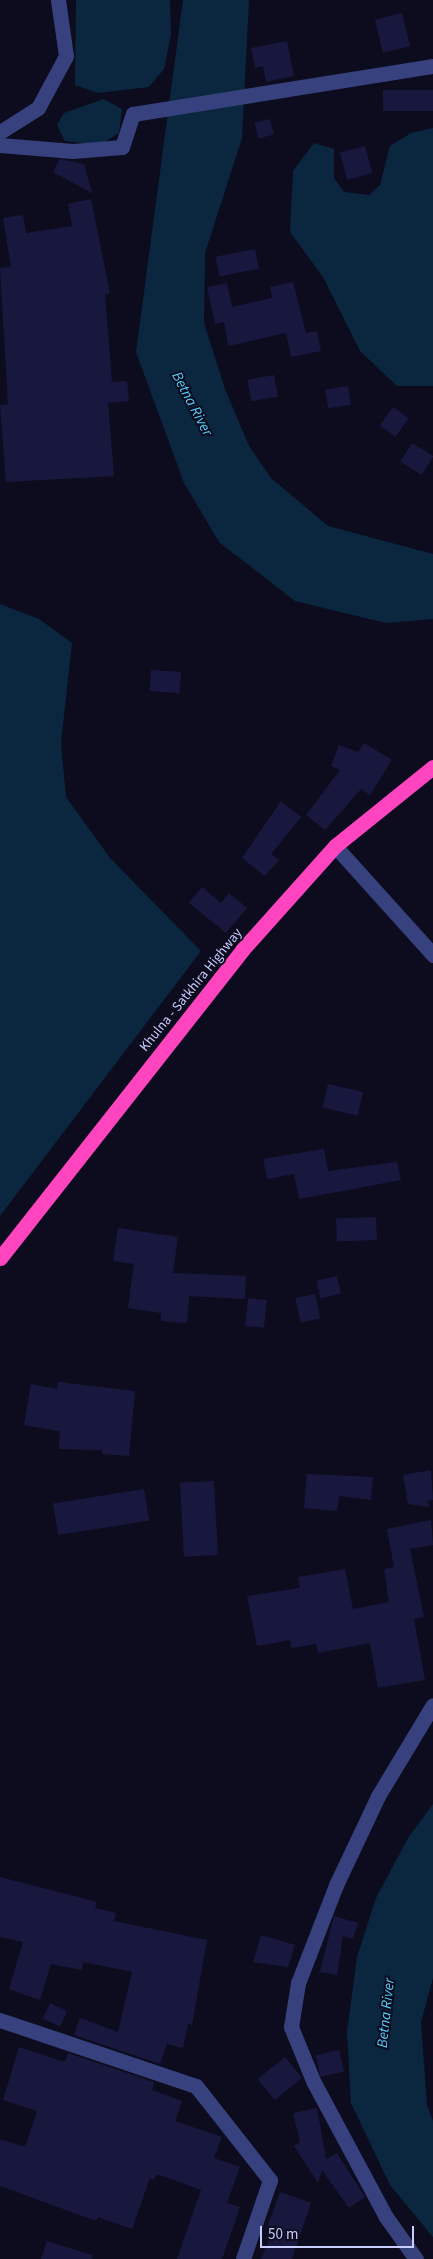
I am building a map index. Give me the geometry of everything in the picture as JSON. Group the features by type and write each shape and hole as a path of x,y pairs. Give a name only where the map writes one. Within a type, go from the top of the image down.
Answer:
{"highway":[{"name":"Khulna - Satkhira Highway","path":"0,1258 242,950 335,846 433,767"}],"street":[{"path":"0,132 38,108 66,56 58,0"},
{"path":"0,145 73,151 122,147 134,114 304,84 433,66"},
{"path":"335,846 433,955"},
{"path":"416,2259 386,2217 314,2083 291,2027 298,1982 336,1885 378,1796 433,1704"},
{"path":"0,2020 196,2086 270,2180 243,2259"}],"water":[{"path":"76,0 170,0 171,34 164,69 149,87 98,93 75,85"},
{"name":"Betna River","path":"183,0 249,0 242,138 205,253 204,323 225,389 249,446 271,478 328,526 433,554 433,619 386,623 295,601 219,542 184,483 136,352"},
{"path":"104,99 122,109 119,133 100,145 65,141 57,125 64,113"},
{"path":"433,128 433,386 397,386 360,351 323,277 290,232 293,171 314,143 334,149 334,178 344,192 369,195 380,185 390,146 411,133"},
{"path":"0,604 39,619 72,643 61,743 66,797 110,858 201,951 0,1216"},
{"name":"Betna River","path":"433,1804 433,1978 421,2022 427,2105 433,2121 433,2237 390,2185 351,2103 347,2032 357,1957 376,1898 408,1838"}],"building":[{"path":"402,13 410,46 383,53 375,20"},
{"path":"287,41 294,76 266,82 263,66 255,68 251,48"},
{"path":"383,90 433,90 433,111 383,111"},
{"path":"270,119 274,135 258,138 254,123"},
{"path":"365,146 372,173 347,180 340,153"},
{"path":"60,159 84,164 92,193 53,172"},
{"path":"91,199 110,293 105,294 112,382 127,381 129,401 108,403 114,476 6,482 0,405 8,404 0,268 11,267 3,218 23,215 26,233 72,226 68,204"},
{"path":"255,249 259,269 220,276 216,257"},
{"path":"293,282 306,333 317,331 321,351 291,357 286,333 228,346 224,322 215,324 207,287 227,283 232,307 272,298 270,287"},
{"path":"274,375 278,397 251,401 247,380"},
{"path":"348,386 351,405 328,408 325,390"},
{"path":"393,407 409,418 395,437 380,426"},
{"path":"412,443 433,456 422,475 400,462"},
{"path":"151,670 181,672 179,693 150,691"},
{"path":"364,743 392,760 370,795 361,789 325,830 306,815 340,770 331,766 339,745 358,752"},
{"path":"281,801 301,817 271,854 279,860 265,876 242,858"},
{"path":"202,887 221,903 229,893 247,908 226,933 189,903"},
{"path":"328,1084 363,1092 358,1115 323,1107"},
{"path":"324,1149 328,1171 397,1162 401,1180 299,1199 294,1174 267,1179 263,1159"},
{"path":"376,1217 377,1240 337,1241 336,1218"},
{"path":"118,1228 178,1237 173,1273 246,1276 245,1299 189,1296 187,1323 161,1321 161,1313 128,1308 134,1264 113,1261"},
{"path":"337,1276 341,1294 321,1298 317,1281"},
{"path":"315,1294 320,1318 301,1323 295,1298"},
{"path":"248,1298 267,1300 264,1328 245,1326"},
{"path":"58,1382 135,1391 129,1456 102,1454 102,1450 59,1449 60,1431 24,1425 31,1384 57,1389"},
{"path":"431,1470 433,1500 428,1501 429,1507 408,1504 403,1475"},
{"path":"307,1474 373,1477 371,1500 339,1496 337,1511 304,1508"},
{"path":"214,1481 218,1555 184,1557 180,1483"},
{"path":"144,1489 149,1521 58,1535 53,1503"},
{"path":"431,1520 433,1545 410,1549 424,1617 414,1619 425,1680 378,1688 370,1643 318,1653 316,1644 291,1648 290,1640 257,1646 247,1596 300,1588 298,1577 345,1569 353,1609 389,1602 384,1569 394,1567 387,1529"},
{"path":"0,1877 97,1902 95,1908 116,1913 114,1921 207,1940 192,2025 188,2024 183,2048 167,2044 160,2064 74,2035 80,2018 118,2032 132,1972 83,1962 82,1970 51,1964 40,2000 9,1989 23,1942 0,1937"},
{"path":"334,1916 358,1923 353,1939 343,1936 337,1975 320,1972"},
{"path":"261,1935 295,1945 288,1967 253,1962"},
{"path":"50,2003 67,2011 60,2026 43,2018"},
{"path":"19,2047 65,2062 68,2053 154,2082 152,2090 182,2101 175,2121 222,2137 214,2158 240,2167 227,2203 240,2207 222,2259 177,2259 201,2190 157,2174 154,2180 150,2178 132,2229 98,2217 96,2221 0,2186 0,2139 25,2147 37,2111 3,2100"},
{"path":"339,2050 344,2071 321,2077 316,2055"},
{"path":"285,2057 302,2078 275,2100 258,2079"},
{"path":"317,2108 326,2159 337,2153 365,2197 349,2208 322,2170 318,2183 294,2146 300,2142 293,2113"},
{"path":"280,2192 311,2203 292,2259 261,2259 273,2230 267,2228"},
{"path":"47,2241 92,2255 92,2259 41,2259"}]}
